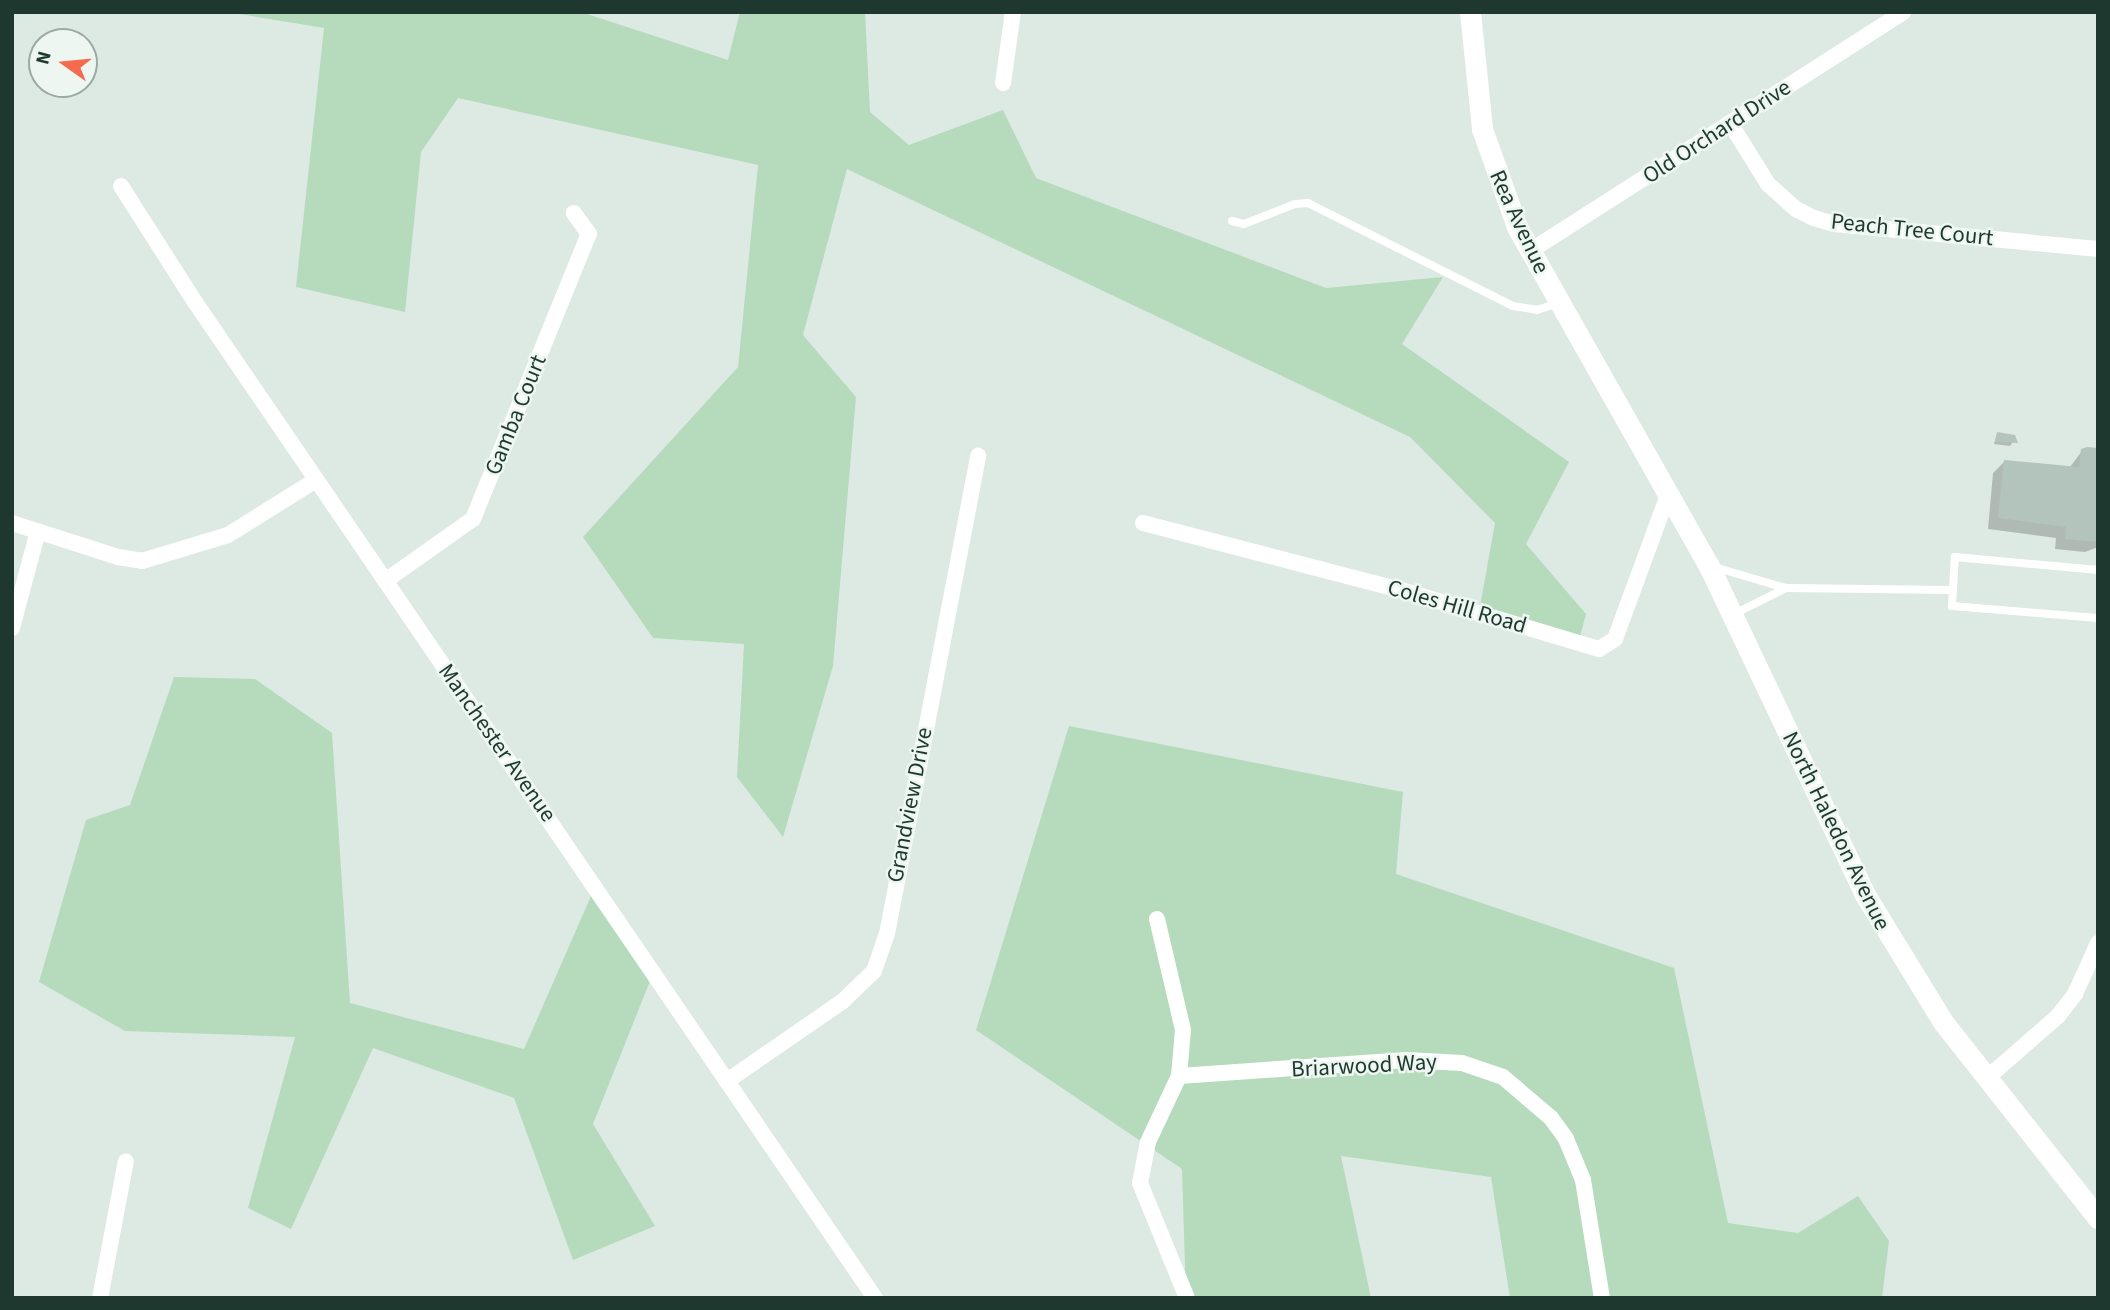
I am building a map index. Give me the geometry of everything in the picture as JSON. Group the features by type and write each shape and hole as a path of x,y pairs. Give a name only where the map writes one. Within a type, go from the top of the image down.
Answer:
{"street":[{"path":"1003,83 1013,12"},
{"name":"Rea Avenue","path":"1470,12 1482,129 1500,189 1559,303 1625,413"},
{"name":"Old Orchard Drive","path":"1530,251 1903,12"},
{"name":"Peach Tree Court","path":"1730,123 1768,184 1788,204 1814,218 1834,224 2098,250"},
{"name":"Manchester Avenue","path":"121,186 316,480 875,1298"},
{"name":"Gamba Court","path":"385,580 474,519 589,234 574,213"},
{"name":"North Haledon Avenue","path":"1625,413 1709,566 1864,893 1937,1012 2098,1218"},
{"name":"Grandview Drive","path":"727,1081 843,1001 874,971 887,934 978,456"},
{"path":"12,523 118,557 157,559 238,530 316,480"},
{"name":"Coles Hill Road","path":"1143,523 1401,590 1599,649 1615,639 1669,492"},
{"path":"12,628 38,531"},
{"path":"1157,919 1183,1030 1180,1076 1148,1142 1140,1183 1187,1298"},
{"path":"1987,1078 2058,1016 2075,994 2098,943"},
{"name":"Briarwood Way","path":"1180,1076 1406,1060 1462,1063 1503,1077 1551,1118 1566,1139 1583,1180 1602,1298"},
{"path":"100,1298 126,1161"}],"lane":[{"path":"1232,221 1244,224 1294,204 1308,203 1513,306 1542,310 1559,303"},
{"path":"2098,570 1955,557 1952,606 2098,618"},
{"path":"1709,566 1786,588 1953,590"},
{"path":"1732,616 1758,598 1786,588"}],"green space":[{"path":"227,12 581,12 728,60 740,12 865,12 870,112 909,145 1003,110 1036,178 1326,288 1443,277 1402,344 1569,462 1526,544 1586,614 1578,644 1479,612 1495,523 1410,437 847,169 803,335 856,397 833,666 783,837 737,777 744,644 653,638 583,537 738,367 758,165 458,98 421,152 405,312 296,287 324,28"},
{"path":"174,677 255,679 332,733 350,1003 524,1049 595,887 654,971 593,1124 655,1226 573,1260 514,1098 373,1048 291,1229 248,1208 295,1037 125,1031 39,982 86,820 130,805"},
{"path":"1069,726 1403,792 1396,874 1674,968 1728,1223 1798,1233 1858,1196 1889,1241 1882,1298 1510,1298 1491,1177 1341,1156 1371,1298 1186,1298 1182,1169 976,1030"}],"building":[{"path":"1997,432 2015,435 2018,443 1995,442"},
{"path":"2098,448 2097,542 2065,539 2066,527 1998,518 2004,460 2079,467 2081,449"}]}
